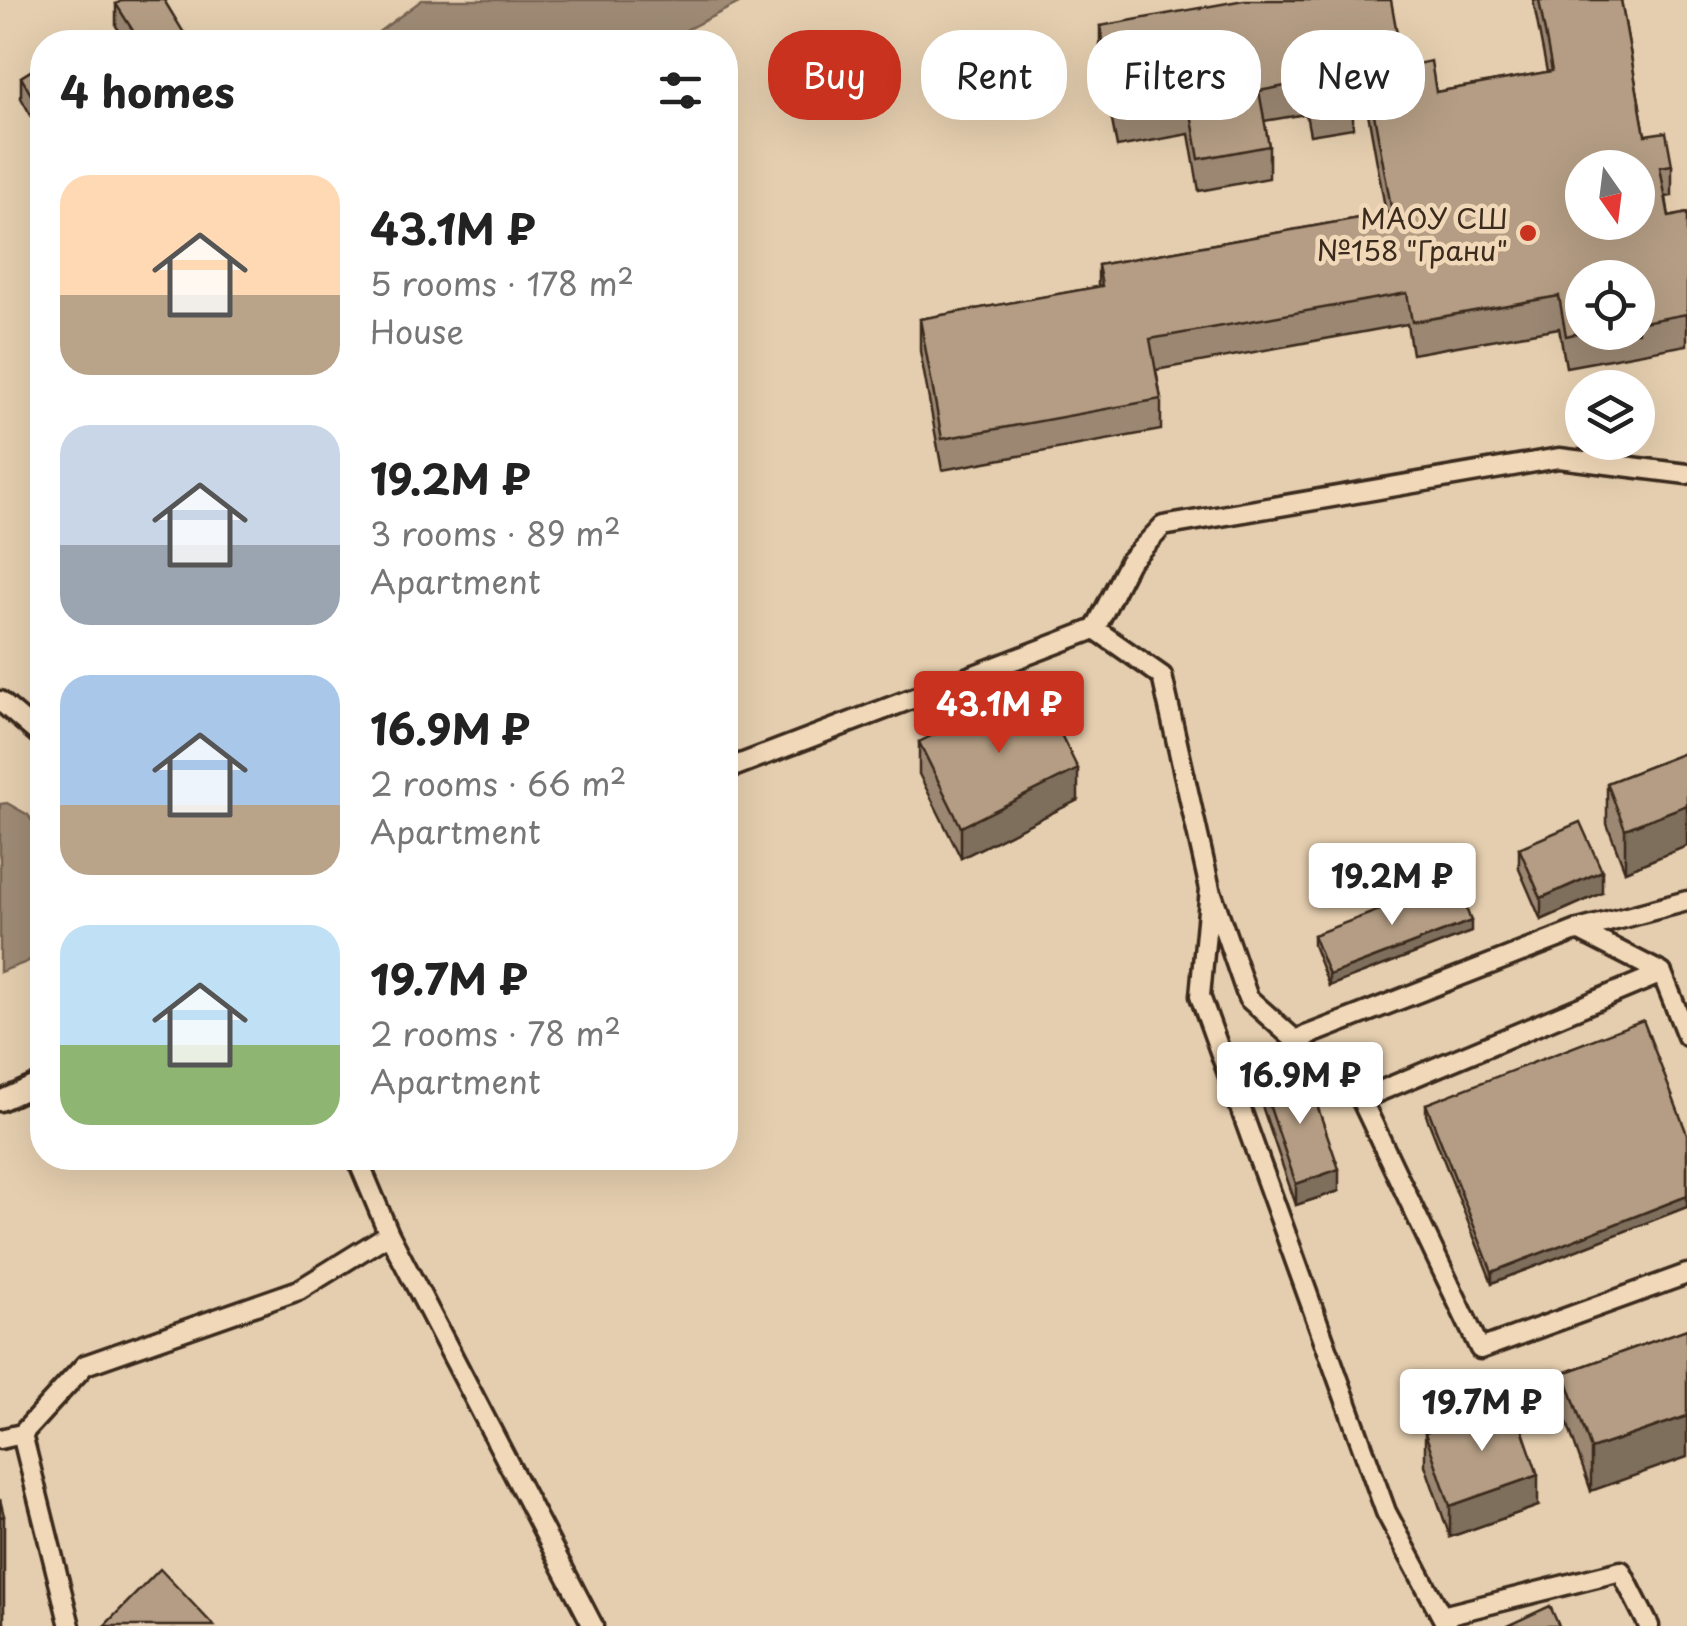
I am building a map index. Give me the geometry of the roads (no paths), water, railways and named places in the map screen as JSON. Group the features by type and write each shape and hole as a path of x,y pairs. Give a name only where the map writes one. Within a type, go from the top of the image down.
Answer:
{"lane":[{"path":"738,765 1095,629 1129,562 1162,526 1559,458 1687,474"},
{"path":"1095,629 1162,676 1210,889 1248,998 1362,1098 1480,1349 1687,1274"},
{"path":"0,701 30,727"},
{"path":"1210,889 1200,996 1386,1512 1445,1621 1621,1571 1649,1626"},
{"path":"1298,1039 1578,930 1687,901"},
{"path":"1578,930 1662,973 1687,1036"},
{"path":"1362,1098 1662,973"},
{"path":"0,1101 30,1087"},
{"path":"362,1170 390,1234 593,1626"},
{"path":"0,1439 22,1434 86,1365 298,1290 390,1234"},
{"path":"22,1434 70,1626"}],"place":[{"name":"МАОУ СШ №158 \"Грани\"","path":"1528,233"}]}
